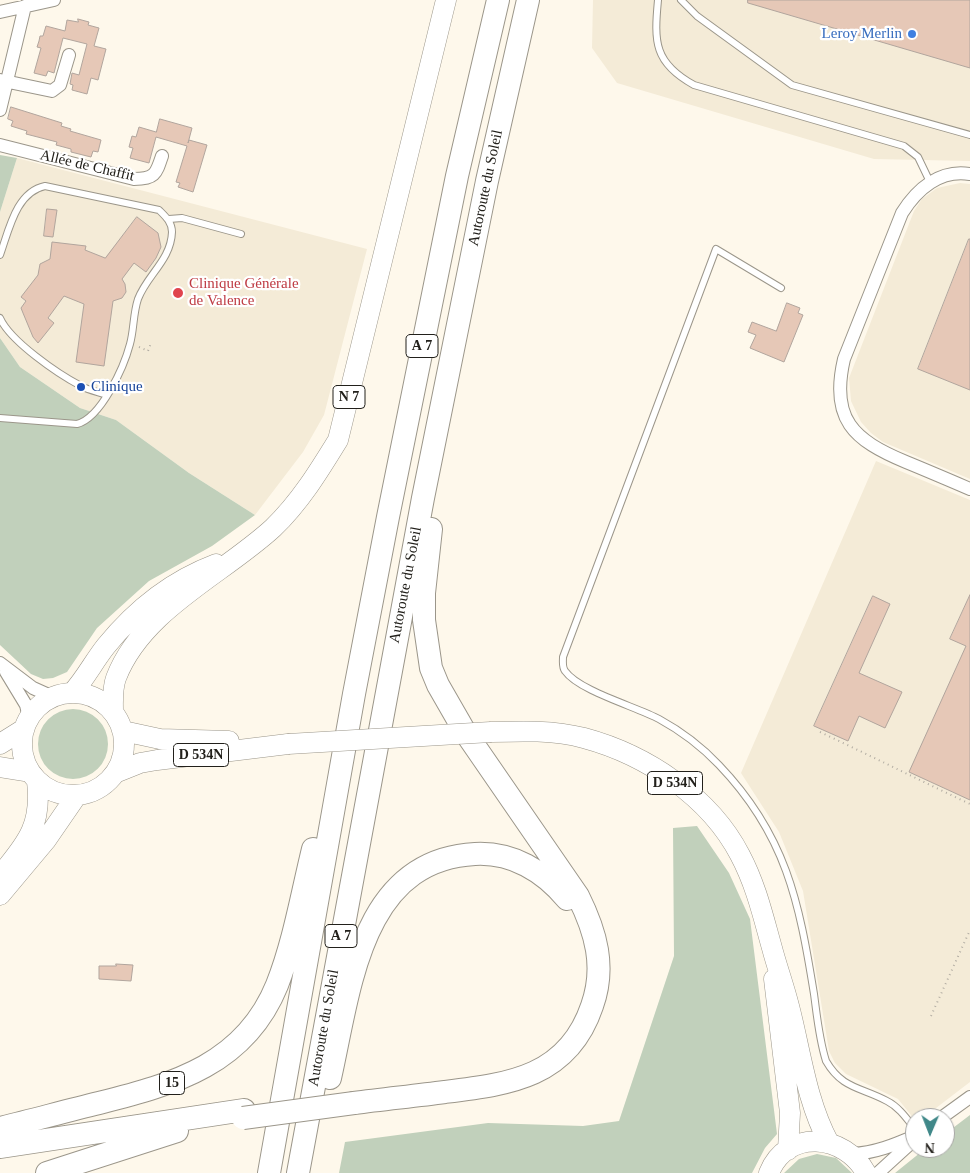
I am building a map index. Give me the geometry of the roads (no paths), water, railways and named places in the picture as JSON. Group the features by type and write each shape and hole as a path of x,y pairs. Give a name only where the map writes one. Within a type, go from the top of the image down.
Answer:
{"highway":[{"name":"Autoroute du Soleil","path":"269,1173 352,705 431,301 498,0"},
{"name":"Autoroute du Soleil","path":"298,1173 384,700 487,181 528,0"},
{"path":"0,1147 355,1100 504,1084 534,1073 553,1062 573,1042 589,1015 597,988 598,947 588,915 578,896 449,708 431,668 426,643 424,593 428,546 451,418 462,303"},
{"name":"15","path":"0,1128 135,1094 181,1080 204,1069 246,1034 268,1004 286,957 312,850 352,705"},
{"path":"305,1173 359,953 369,928 398,886 419,870 443,859 482,854 504,856 526,865 558,888 569,901 582,925 590,955 590,969 584,1004 574,1024 561,1042 533,1064 494,1077 355,1100"},
{"path":"47,1173 184,1128 244,1114"}],"main road":[{"name":"N 7","path":"113,712 116,680 136,644 154,621 178,600 243,553 274,527 305,494 338,440 446,0"},
{"name":"N 7","path":"62,695 140,609 162,591 200,569 243,553"},
{"path":"0,744 26,724 39,706 62,695 87,695 102,701 113,712 122,731 124,745 122,760 115,773 98,788 77,795 62,794 49,789 34,776 0,767"},
{"path":"0,875 17,856 34,827 39,806 34,776 22,751 26,724"},
{"name":"D 534N","path":"122,731 160,739 288,744"},
{"name":"D 534N","path":"115,773 140,763 157,760 288,744 490,732 540,732 583,738 643,761 688,793 705,808 725,831 740,854 761,904 789,1004 811,1100 829,1143"},
{"path":"0,895 46,840 77,795"},
{"name":"D 534N","path":"772,947 775,1006 790,1113 788,1150"},
{"path":"769,1173 778,1159 788,1150 808,1143 829,1143 852,1154 866,1173"}],"street":[{"path":"0,12 54,0"},
{"path":"0,110 4,81 25,6"},
{"path":"4,81 52,91 60,85 69,55"},
{"name":"Allée de Chaffit","path":"0,145 134,179 147,179 156,173 162,156"},
{"path":"970,174 948,175 930,182 916,194 902,213 844,359 839,397 844,416 851,429 866,443 970,489"},
{"path":"1,664 33,688 62,695"},
{"path":"1,664 26,705 26,724"},
{"path":"955,1108 970,1097"},
{"path":"852,1154 866,1154 905,1141"},
{"path":"878,1173 905,1147"}],"lane":[{"path":"658,0 656,42 666,62 684,79 694,85 904,146 918,157 930,182"},
{"path":"681,0 697,16 792,85 970,135"},
{"path":"0,255 25,195 35,188 45,186 158,210 169,219 172,230 166,257 139,297 130,344 114,383 88,419 77,424 0,418"},
{"path":"169,219 182,218 241,234"},
{"path":"781,288 716,249 563,657 563,665 566,672 574,679 592,690 658,719 690,739 718,764 754,805 780,853 796,896 826,1061 832,1073 842,1082 888,1101 905,1116"},
{"path":"0,318 9,331 31,352 81,387 107,395"}],"place":[{"name":"Leroy Merlin","path":"912,34"},
{"name":"Clinique Générale de Valence","path":"178,293"},
{"name":"Clinique","path":"81,387"}]}
